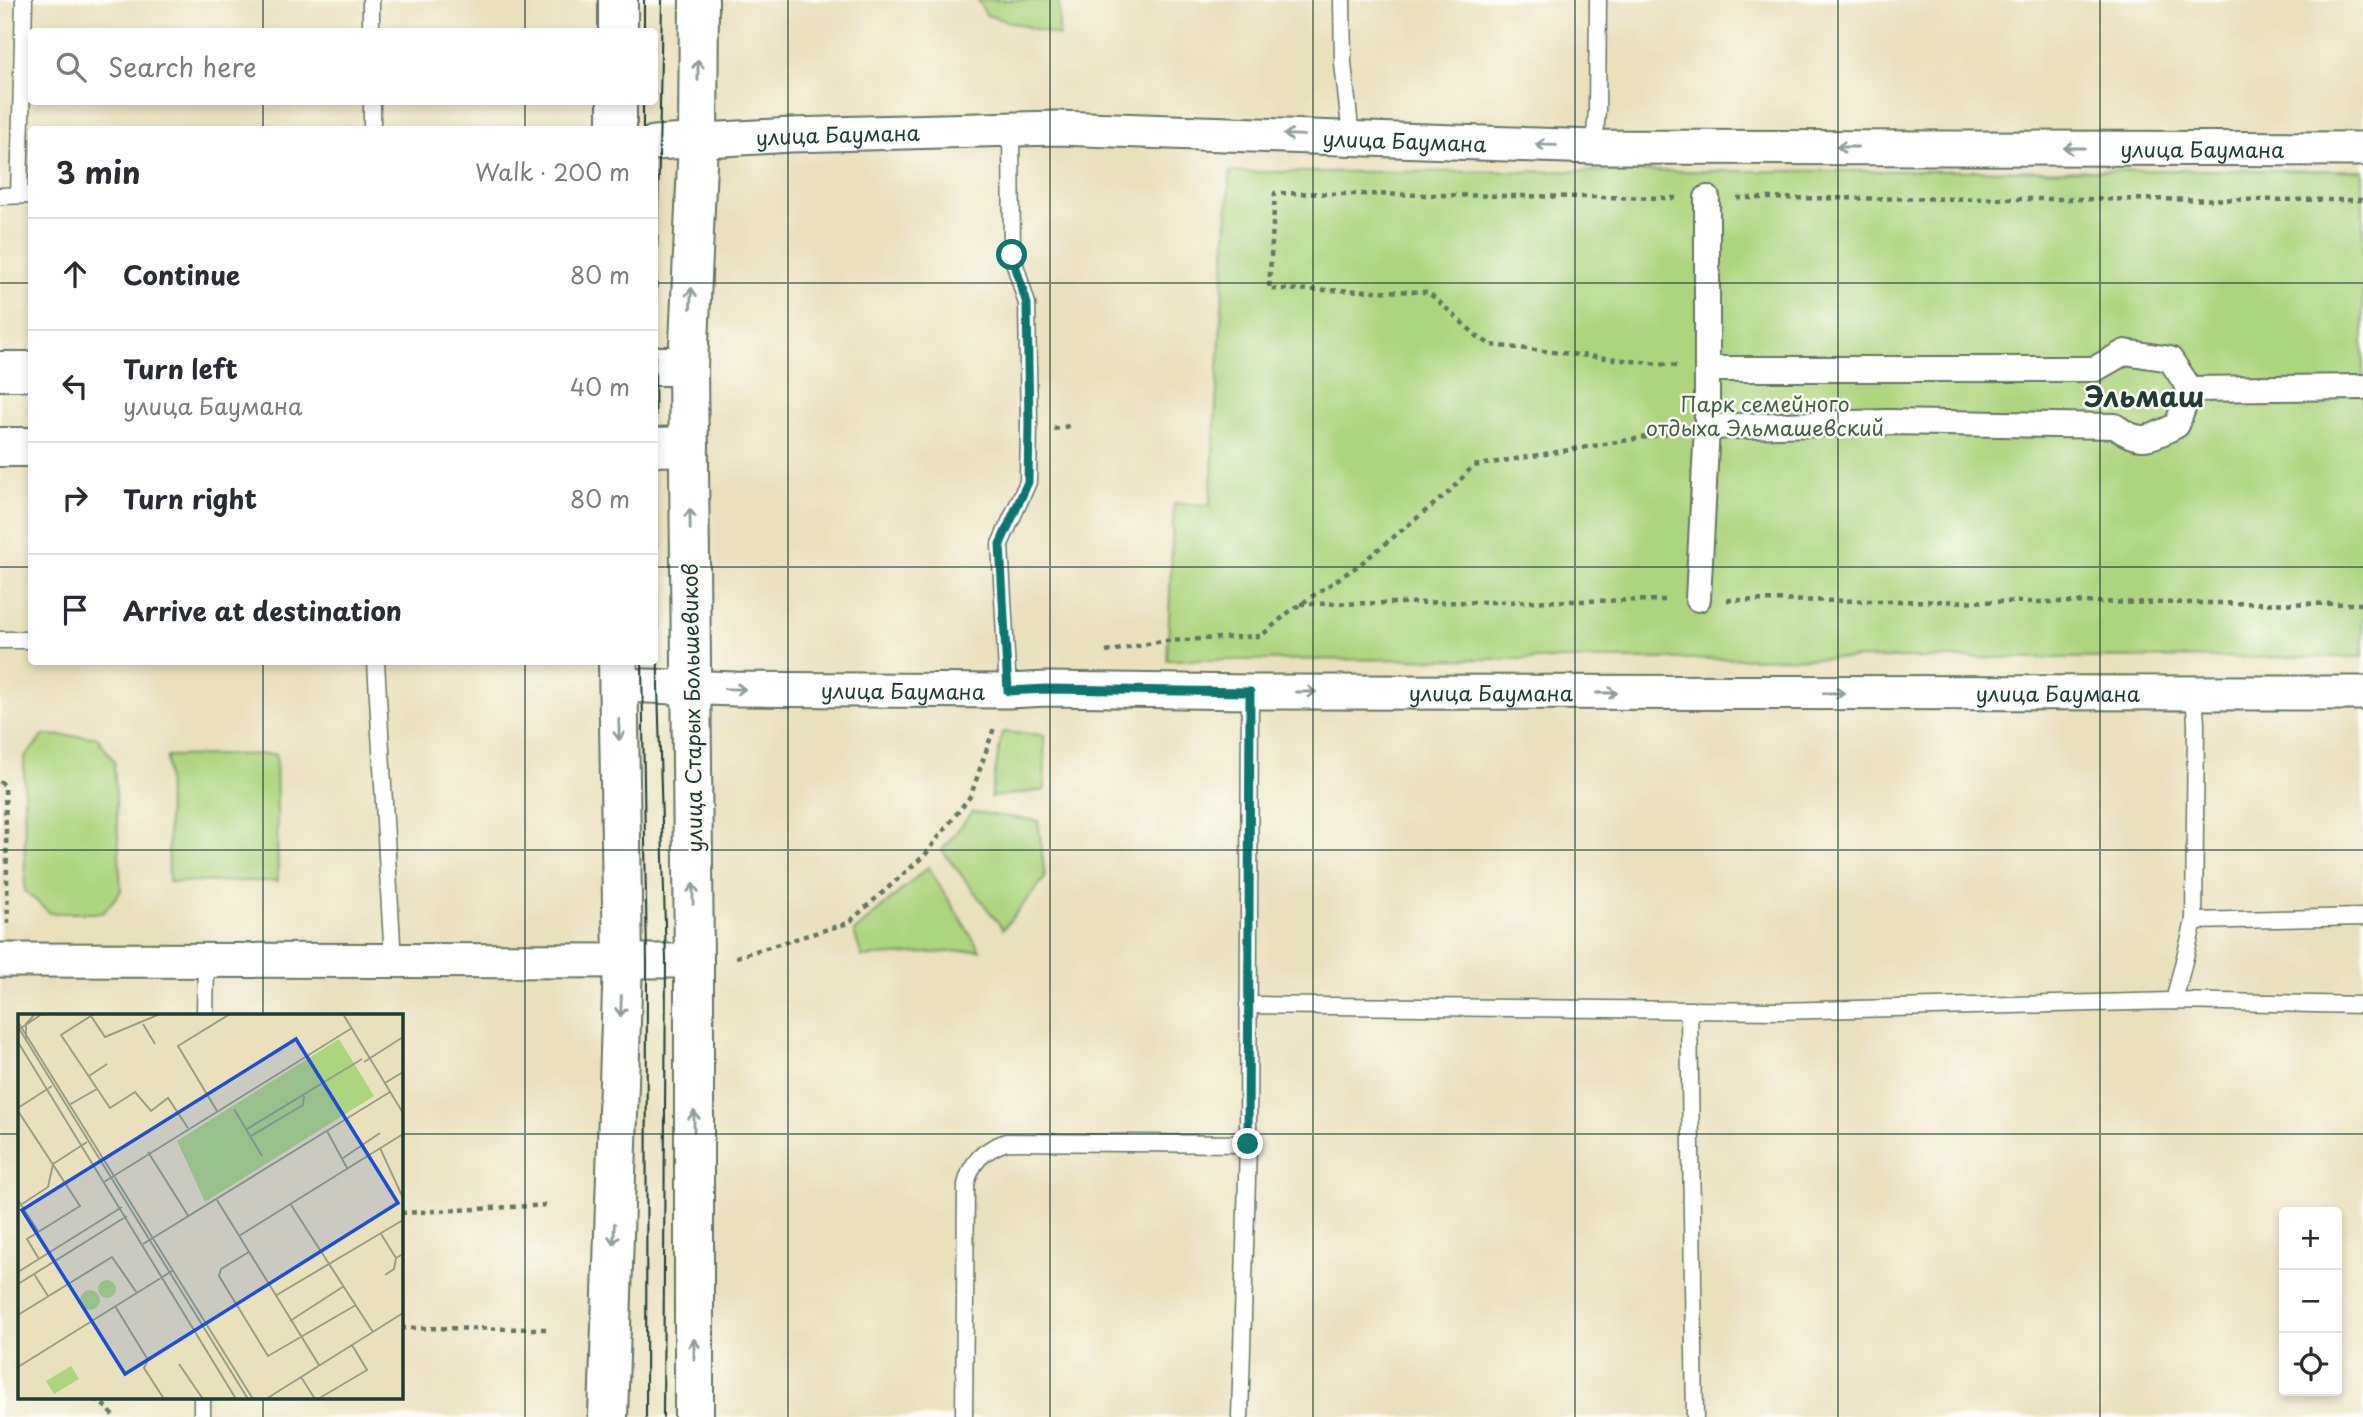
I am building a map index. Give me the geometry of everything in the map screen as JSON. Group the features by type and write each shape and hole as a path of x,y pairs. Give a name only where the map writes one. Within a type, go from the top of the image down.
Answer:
{"main road":[{"path":"618,0 618,28"},
{"name":"улица Старых Большевиков","path":"694,1417 692,687 672,447 671,366 698,141 699,0"},
{"path":"617,105 617,126"},
{"path":"0,371 28,371"},
{"path":"0,447 28,447"},
{"path":"608,1417 623,961 618,673"}],"street":[{"name":"улица Баумана","path":"658,143 791,135 1058,128 1594,146 2363,149"},
{"path":"1699,599 1707,427 1707,198"},
{"path":"1707,369 2095,369 2124,352 2170,359 2190,389"},
{"path":"2190,389 2363,387"},
{"path":"1707,427 1888,422 2115,426 2130,438 2152,438 2177,425 2190,389"},
{"name":"улица Баумана","path":"618,673 692,687 1003,706 1046,689 1250,692 2363,693"},
{"path":"4,960 694,961"}],"lane":[{"path":"0,196 25,195 24,0"},
{"path":"371,0 371,28"},
{"path":"1342,0 1343,63 1351,137"},
{"path":"1594,146 1598,0"},
{"path":"372,105 372,126"},
{"path":"1003,706 1000,544 1028,482 1029,435 1027,304 1012,255 1011,129"},
{"path":"0,640 28,640"},
{"path":"376,665 393,960"},
{"path":"1240,1417 1248,1144 1250,692"},
{"path":"2175,1001 2194,921 2194,694"},
{"path":"2194,921 2363,917"},
{"path":"205,1014 206,960"},
{"path":"1248,1005 1689,1011 2175,1001 2363,1005"},
{"path":"1689,1011 1695,1417"},
{"path":"964,1417 966,1185 975,1161 983,1153 1006,1142 1248,1144"}],"path":[{"path":"1097,654 1163,641 1261,636 1300,604 1359,565 1449,492 1473,466 1707,427"},
{"path":"1300,604 1612,603 1699,599 2363,604"},
{"path":"736,957 848,923 925,855 971,795 1003,706"},
{"path":"0,781 5,786 4,960"},
{"path":"402,1213 548,1205"},
{"path":"402,1328 548,1329"},
{"path":"97,1400 114,1417"}],"green space":[{"path":"978,0 1059,0 1059,36 986,15"},
{"name":"Парк семейного отдыха Эльмашевский","path":"2363,170 2363,657 1167,660 1174,503 1210,505 1230,172"},
{"path":"1002,732 1044,735 1045,790 991,797"},
{"path":"44,735 97,737 114,761 121,891 103,913 50,913 25,891 24,758"},
{"path":"276,754 278,881 169,882 167,756"},
{"path":"972,812 1038,821 1045,878 1003,929 942,850"},
{"path":"928,867 980,950 862,957 854,932"}],"tram line":[{"path":"644,0 644,28"},
{"path":"658,209 662,0"},
{"path":"643,105 643,126"},
{"path":"642,665 647,961 646,1417"},
{"path":"658,665 666,960 663,1417"}],"district":[{"name":"Эльмаш","path":"2144,395"}],"route":[{"path":"1012,255 1027,304 1029,423 1028,482 1000,544 1008,691 1046,689 1250,692 1248,1144"}]}
